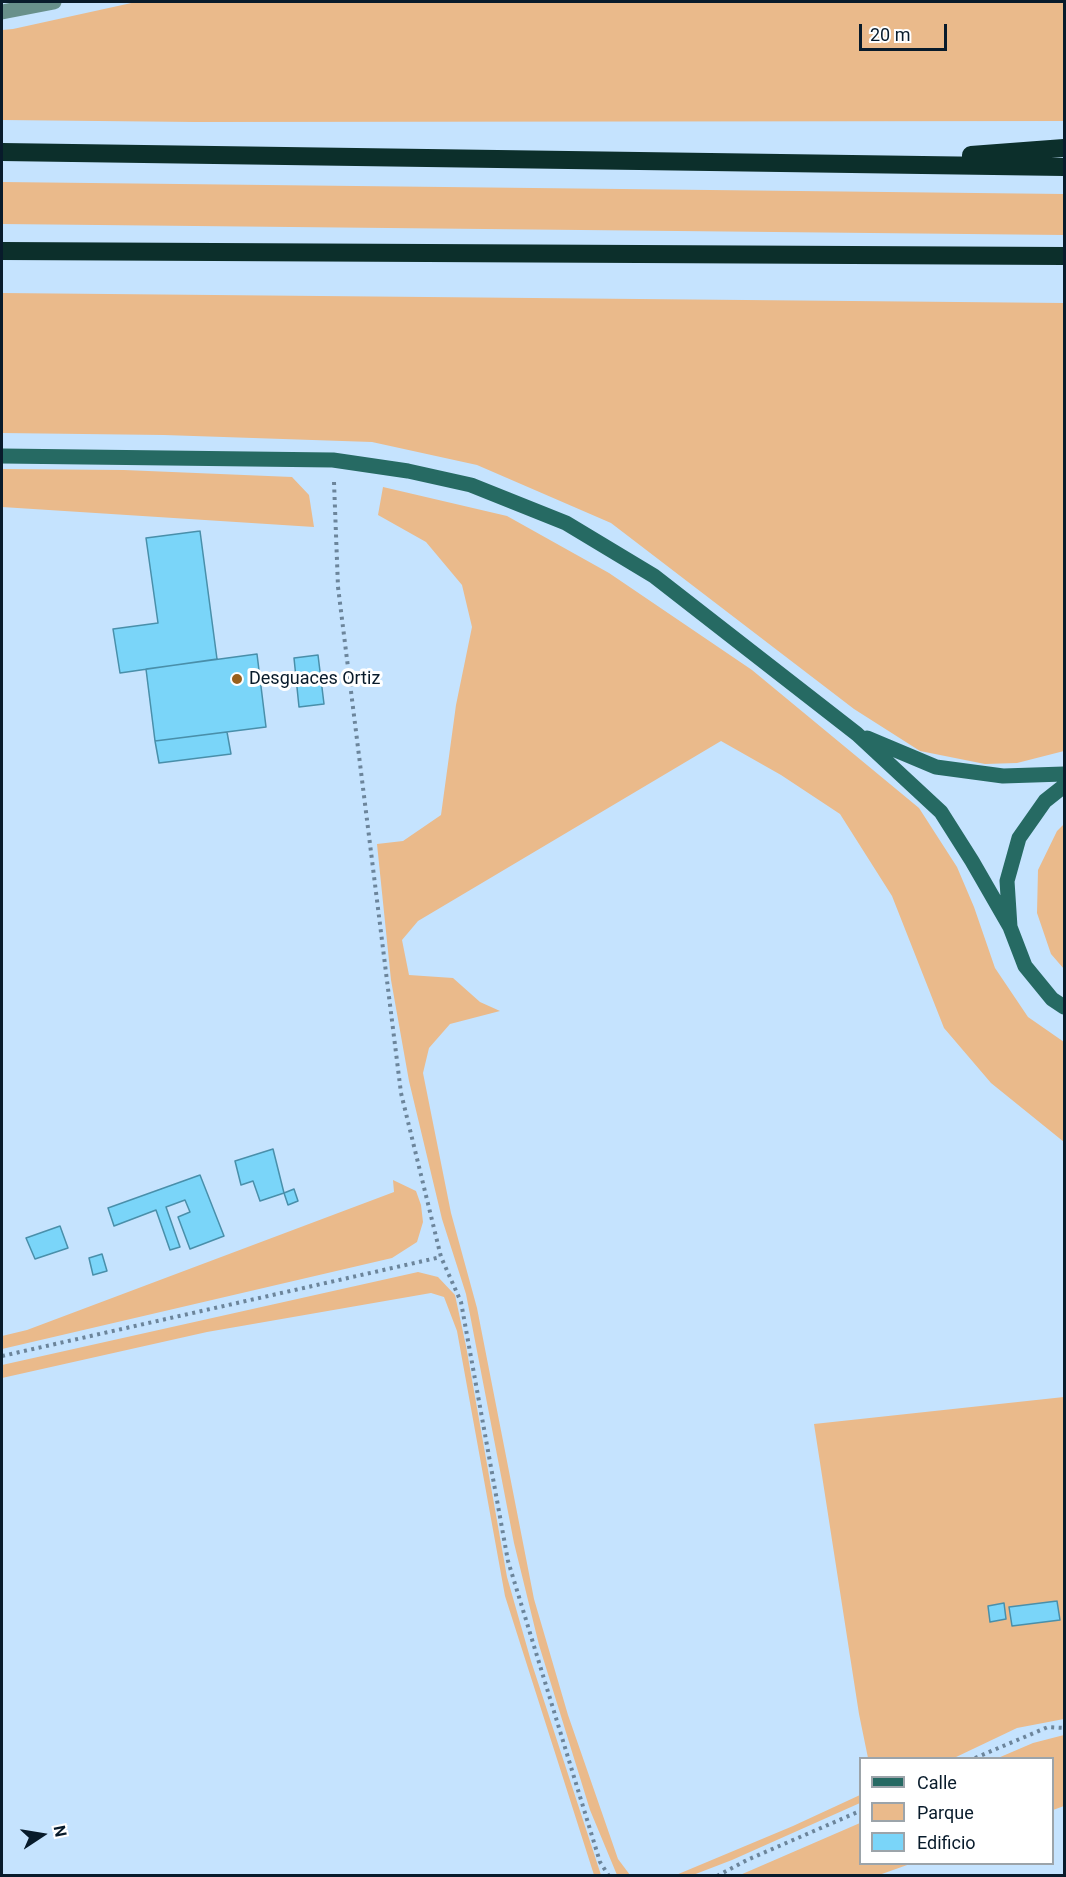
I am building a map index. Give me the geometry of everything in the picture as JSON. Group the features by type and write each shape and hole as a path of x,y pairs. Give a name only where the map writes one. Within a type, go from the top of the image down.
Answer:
{"highway":[{"path":"855,164 1065,148"},
{"path":"2,152 1065,167"},
{"path":"2,251 1065,256"}],"street":[{"path":"2,12 54,2"},
{"path":"2,456 333,460 408,471 471,485 566,523 654,576 857,734 941,812 1010,927 1025,966 1052,999 1065,1007"},
{"path":"857,734 936,767 1003,776 1065,774"},
{"path":"1010,927 1007,881 1019,838 1045,801 1065,786"}],"path":[{"path":"333,460 338,587 401,1093 441,1257 461,1302 508,1561 600,1862 609,1875"},
{"path":"2,1356 441,1257"},
{"path":"977,1757 1048,1726 1065,1728"},
{"path":"717,1875 859,1813"}],"green space":[{"path":"136,2 1064,2 1064,121 195,122 2,120 2,30"},
{"path":"2,182 1064,194 1064,235 2,224"},
{"path":"2,293 1064,303 1064,751 1017,763 985,764 920,751 854,709 611,523 477,465 372,442 164,435 2,433"},
{"path":"2,469 124,470 292,477 309,495 314,527 2,507"},
{"path":"383,487 507,516 609,573 752,670 919,808 957,867 974,907 995,968 1028,1017 1064,1042 1064,1142 991,1083 944,1028 892,896 840,814 781,775 721,741 418,921 402,940 409,975 453,978 480,1002 500,1011 450,1024 429,1048 423,1073 451,1213 477,1308 534,1599 568,1715 618,1859 630,1875 617,1875 590,1810 539,1645 514,1543 466,1294 442,1219 409,1081 391,980 377,844 403,841 441,815 456,705 472,627 462,585 426,542 378,515"},
{"path":"1064,824 1064,969 1051,954 1037,913 1038,870 1057,831"},
{"path":"393,1180 416,1191 423,1222 417,1242 392,1258 2,1349 2,1336 27,1330 394,1192"},
{"path":"418,1272 438,1277 455,1295 507,1577 531,1661 601,1875 594,1875 505,1596 457,1331 444,1297 431,1293 207,1332 2,1378 2,1365"},
{"path":"1064,1397 1064,1719 1017,1728 956,1757 868,1757 859,1714 814,1424"},
{"path":"1064,1735 1064,1806 1054,1810 1054,1757 1000,1757 1033,1743"},
{"path":"859,1795 859,1803 732,1860 693,1875 676,1875"},
{"path":"859,1823 859,1865 907,1865 879,1875 740,1875"}],"building":[{"path":"200,531 217,659 120,673 113,629 158,623 146,538"},
{"path":"257,654 266,727 155,741 146,669"},
{"path":"318,655 324,704 299,707 294,658"},
{"path":"227,732 231,754 159,763 155,741"},
{"path":"273,1149 284,1193 260,1201 253,1181 241,1185 235,1161"},
{"path":"200,1175 224,1236 190,1249 178,1217 190,1212 185,1200 166,1207 180,1247 170,1250 156,1210 114,1226 108,1208"},
{"path":"294,1189 298,1201 288,1205 284,1193"},
{"path":"60,1226 68,1248 35,1259 26,1238"},
{"path":"102,1254 107,1271 93,1275 89,1258"},
{"path":"1057,1601 1060,1620 1012,1626 1009,1607"},
{"path":"1004,1603 1006,1619 990,1622 988,1606"}],"place":[{"name":"Desguaces Ortiz","path":"237,679"}]}
